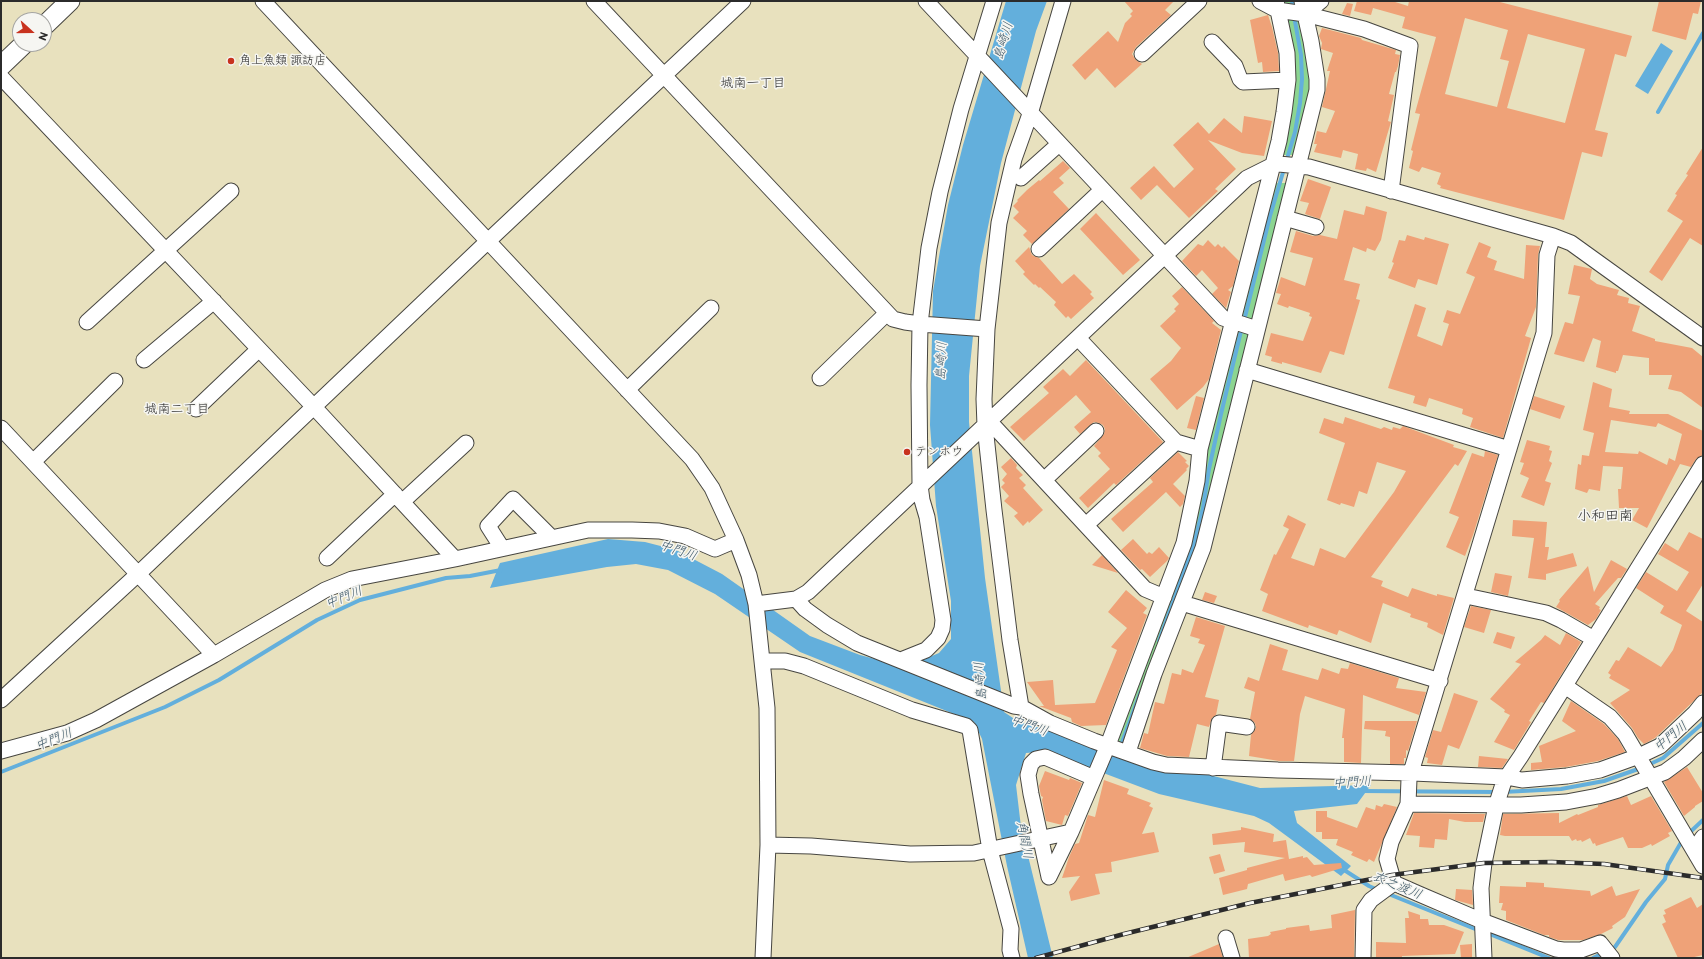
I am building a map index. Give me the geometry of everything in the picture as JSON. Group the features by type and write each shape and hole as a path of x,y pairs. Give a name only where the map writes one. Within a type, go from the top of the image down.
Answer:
{"main road":[{"path":"52,18 70,1"},
{"path":"1,66 16,52"}],"street":[{"path":"263,1 487,242 692,459 712,488 736,540 749,575 756,604 767,708 768,845 763,958"},
{"path":"594,1 887,313 893,318 905,322 924,325 984,329"},
{"path":"1,700 138,574 487,242 744,1"},
{"path":"926,1 1223,318 1257,329"},
{"path":"907,663 926,650 938,638 942,630 943,620 927,517 922,500 924,482 919,385 929,248 940,192 994,1"},
{"path":"1017,706 984,427 984,329 999,223 1014,159 1063,1"},
{"path":"1142,54 1198,1"},
{"path":"1260,1 1278,7 1303,10 1364,29 1410,46 1392,191"},
{"path":"1303,10 1321,1"},
{"path":"1128,752 1154,674 1203,548 1285,218 1284,112 1288,80 1287,53 1278,7"},
{"path":"1095,776 1045,758 1036,759 1031,764 1028,776 1039,838 1049,877 1071,832 1095,776 1107,748 1184,543 1197,481 1200,449 1233,322 1285,165 1316,90 1316,71 1303,10"},
{"path":"1212,42 1235,66 1240,79 1243,82 1288,80"},
{"path":"1,76 314,407 455,559"},
{"path":"1021,178 1059,144"},
{"path":"756,604 796,599 808,592 866,539 924,482 1166,256 1247,178 1285,165 1309,167 1553,236 1571,243 1703,338"},
{"path":"1039,249 1102,190"},
{"path":"87,322 231,191"},
{"path":"1285,218 1316,227"},
{"path":"1393,884 1387,859 1390,842 1408,802 1411,776 1544,333 1547,255 1553,236"},
{"path":"144,360 214,301"},
{"path":"627,390 711,308"},
{"path":"820,378 887,313"},
{"path":"1078,338 1176,442 1200,449"},
{"path":"196,409 259,349"},
{"path":"1247,370 1509,449"},
{"path":"33,462 115,381"},
{"path":"984,427 1044,480 1145,590 1164,597"},
{"path":"1,428 214,655"},
{"path":"1044,480 1096,431"},
{"path":"327,558 466,442"},
{"path":"1086,525 1176,442"},
{"path":"1484,958 1482,940 1481,888 1483,870 1496,804 1505,779 1565,686 1703,464"},
{"path":"502,548 488,526 513,499 551,537"},
{"path":"1,751 67,733 140,696 214,655 325,590 352,579 455,559 588,530 659,531 685,536 716,549 736,540"},
{"path":"1466,596 1546,614 1561,620 1594,639"},
{"path":"796,599 805,609 844,636 857,643 1017,706 1050,723 1107,748 1128,752 1153,762 1166,765 1522,780 1567,776 1600,770 1640,757 1660,746 1695,713 1703,703"},
{"path":"1182,603 1440,681"},
{"path":"762,660 785,661 804,666 912,710 966,726 970,730 992,849 1011,929 1010,950 1012,958"},
{"path":"1565,686 1610,717 1625,734 1640,757 1681,829 1696,844 1703,865"},
{"path":"1213,768 1219,723 1247,727"},
{"path":"1408,802 1455,804 1566,802 1618,790 1665,772 1684,758 1703,740"},
{"path":"768,845 811,846 910,854 974,852 1071,832"},
{"path":"1363,958 1364,910 1370,900 1393,884"},
{"path":"1393,884 1482,923 1563,950 1581,950 1600,943 1612,958"},
{"path":"1226,938 1232,958"}],"green space":[{"path":"1282,1 1297,1 1312,88 1296,155 1280,155"},
{"path":"1277,183 1287,183 1202,532 1124,744 1116,742 1193,530 1208,448 1234,339 1257,259 1273,186"}],"water":[{"path":"1006,1 1047,1 1036,31 1001,163 980,266 969,376 969,422 985,578 1004,712 1019,722 1260,788 1371,785 1357,804 1294,811 1297,823 1351,866 1341,876 1269,823 1254,816 1159,794 1053,754 1039,752 1026,753 1016,785 1021,827 1053,958 1028,958 1007,866 982,739 974,722 800,652 715,594 668,570 636,564 607,567 490,588 500,563 608,539 645,542 676,550 722,574 810,636 860,655 886,662 920,661 939,653 951,639 951,601 936,506 930,425 933,291 948,205 963,145"},
{"path":"1661,43 1673,51 1648,94 1635,86"}],"building":[{"path":"1124,1 1174,1 1165,10 1171,15 1136,47 1132,54 1136,60 1142,64 1115,88 1097,68 1085,80 1072,65 1108,31 1118,42 1125,23 1132,16 1130,14 1133,11"},
{"path":"1357,1 1392,1 1408,6 1409,1 1496,1 1632,36 1626,57 1615,54 1595,130 1608,133 1602,157 1582,152 1564,220 1440,188 1441,186 1437,184 1441,173 1422,167 1419,172 1409,168 1413,151 1411,150 1420,114 1415,113 1436,37 1402,28 1405,17 1373,8 1371,15 1354,11","holes":["1465,18 1508,30 1500,59 1509,61 1497,107 1445,94","1528,34 1585,49 1565,123 1507,108"]},
{"path":"1659,1 1701,1 1698,14 1693,13 1686,40 1652,31"},
{"path":"1347,3 1353,4 1350,16 1342,14"},
{"path":"1268,15 1278,53 1279,71 1263,72 1262,62 1258,63 1250,20"},
{"path":"1322,28 1361,38 1362,40 1396,50 1395,54 1400,55 1389,94 1394,95 1388,121 1391,122 1376,172 1367,168 1366,171 1355,169 1358,154 1343,150 1341,158 1314,152 1317,144 1314,144 1317,131 1326,133 1335,111 1322,107 1330,71 1327,71 1333,53 1321,49 1322,43 1319,36"},
{"path":"1244,116 1272,121 1264,156 1242,153 1208,140 1236,169 1215,189 1218,191 1189,218 1157,185 1141,200 1130,188 1154,166 1174,188 1194,169 1173,145 1198,122 1209,134 1224,118 1242,133"},
{"path":"1703,147 1703,246 1690,238 1662,281 1649,272 1683,221 1667,211 1677,195 1675,194 1688,175 1686,174"},
{"path":"1063,161 1070,168 1059,178 1064,183 1053,192 1069,209 1032,244 1023,235 1027,231 1013,218 1019,212 1013,206 1027,190"},
{"path":"1308,179 1331,187 1320,219 1305,214 1309,203 1300,201"},
{"path":"1366,206 1387,212 1381,240 1375,251 1367,248 1366,252 1353,247 1344,280 1360,284 1356,299 1360,300 1344,355 1330,351 1321,373 1282,362 1282,364 1271,361 1272,357 1265,355 1271,333 1303,341 1312,317 1309,316 1310,313 1289,306 1288,308 1277,304 1281,294 1276,293 1281,277 1305,286 1313,258 1290,252 1296,231 1313,236 1320,235 1337,239 1344,210 1364,215"},
{"path":"1096,213 1140,260 1123,275 1080,229"},
{"path":"1407,235 1424,240 1425,237 1449,244 1437,285 1418,279 1415,288 1388,278 1394,263 1392,262 1399,240 1405,241"},
{"path":"1208,240 1215,247 1218,244 1222,248 1224,246 1239,261 1233,286 1228,290 1231,292 1226,308 1212,294 1218,288 1202,270 1196,276 1182,261 1198,244 1203,246"},
{"path":"1479,242 1491,247 1487,257 1497,261 1494,270 1524,279 1526,245 1540,246 1538,255 1536,307 1525,336 1531,338 1503,438 1470,427 1473,418 1462,414 1463,409 1429,398 1426,407 1413,403 1415,396 1388,388 1415,304 1426,308 1417,336 1442,346 1449,324 1443,322 1447,310 1460,314 1475,277 1466,273"},
{"path":"1029,247 1032,255 1039,258 1062,284 1074,274 1092,292 1090,294 1094,298 1071,319 1068,316 1066,318 1054,305 1056,302 1040,287 1039,288 1035,284 1034,285 1023,274 1025,272 1015,261"},
{"path":"1574,265 1592,269 1590,279 1597,284 1619,290 1617,295 1629,298 1628,303 1640,306 1632,331 1655,339 1655,341 1692,348 1703,357 1703,408 1681,392 1668,389 1672,375 1649,375 1649,358 1623,355 1616,373 1596,367 1601,341 1593,338 1584,362 1554,354 1565,322 1573,324 1580,296 1568,294"},
{"path":"1182,287 1214,321 1212,323 1221,330 1209,379 1203,387 1177,410 1150,379 1171,361 1181,348 1160,326 1176,311 1174,309 1179,304 1172,296"},
{"path":"1086,360 1163,442 1116,485 1114,483 1088,508 1079,498 1110,469 1098,456 1101,453 1094,446 1104,434 1105,429 1103,425 1094,422 1080,434 1074,427 1091,412 1076,395 1024,441 1010,427 1049,393 1043,387 1063,369 1070,376"},
{"path":"1593,382 1612,389 1609,407 1630,411 1629,414 1668,414 1703,431 1703,455 1696,459 1691,467 1680,464 1647,528 1632,520 1639,508 1619,508 1618,489 1621,489 1623,467 1603,466 1600,491 1589,489 1587,493 1575,489 1578,464 1581,465 1582,455 1589,456 1594,433 1583,430","holes":["1611,420 1656,427 1658,423 1682,434 1675,461 1669,458 1667,465 1639,451 1638,454 1605,452"]},
{"path":"1196,396 1204,398 1196,430 1187,428"},
{"path":"1534,396 1565,406 1560,419 1530,409"},
{"path":"1345,417 1381,429 1384,427 1392,430 1393,427 1400,429 1403,426 1454,445 1453,447 1467,451 1458,466 1455,464 1371,577 1383,581 1381,586 1408,597 1412,588 1437,596 1437,594 1454,598 1443,635 1427,627 1428,623 1410,617 1411,614 1383,603 1371,643 1339,630 1337,635 1309,625 1308,628 1262,611 1268,594 1260,590 1274,554 1276,555 1289,529 1283,526 1288,515 1306,524 1291,558 1314,566 1320,548 1345,558 1394,492 1406,471 1377,462 1367,494 1359,491 1354,507 1341,503 1340,505 1327,500 1345,443 1319,433 1324,418 1343,424"},
{"path":"1527,440 1550,446 1549,450 1552,451 1549,461 1552,463 1545,481 1551,483 1544,506 1521,497 1529,478 1520,474 1524,463 1520,462"},
{"path":"1485,451 1498,455 1465,556 1446,547 1459,517 1449,513 1472,453 1484,457"},
{"path":"1178,452 1187,461 1185,462 1189,466 1173,484 1185,496 1183,504 1180,507 1166,492 1123,532 1111,519 1153,482 1150,478"},
{"path":"1011,458 1017,465 1016,468 1023,475 1019,478 1026,485 1023,488 1043,510 1029,523 1028,521 1023,526 1014,516 1018,513 1004,501 1009,496 1001,487 1005,483 1002,480 1007,474 1001,467"},
{"path":"1513,520 1547,522 1545,547 1549,547 1547,560 1573,553 1577,566 1546,574 1546,580 1528,578 1534,538 1512,536"},
{"path":"1689,532 1703,539 1703,584 1686,611 1703,622 1703,692 1655,738 1644,744 1610,703 1630,690 1609,678 1611,675 1608,673 1616,660 1619,661 1628,647 1661,667 1673,650 1682,625 1660,613 1664,606 1636,588 1646,572 1677,591 1689,572 1658,554 1665,543 1678,551"},
{"path":"1133,539 1147,554 1149,552 1152,554 1159,547 1169,558 1150,577 1142,569 1140,570 1121,550"},
{"path":"1102,555 1118,573 1092,565"},
{"path":"1611,560 1627,569 1621,578 1618,578 1595,604 1600,607 1599,609 1601,610 1596,619 1588,625 1556,607 1560,601 1559,600 1588,566 1594,592"},
{"path":"1495,573 1512,576 1508,596 1491,592"},
{"path":"1126,590 1147,608 1143,613 1147,615 1106,725 1081,726 1072,722 1071,718 1039,706 1044,706 1027,682 1053,680 1055,705 1095,703 1117,650 1111,647 1127,628 1108,612"},
{"path":"1205,592 1217,596 1214,603 1202,600"},
{"path":"1471,606 1491,610 1484,633 1464,627"},
{"path":"1196,617 1225,626 1205,697 1219,700 1216,715 1212,718 1209,727 1197,724 1189,757 1167,756 1140,748 1144,733 1148,734 1155,702 1164,704 1172,673 1181,675 1182,669 1193,673 1205,645 1198,643 1200,639 1190,636"},
{"path":"1497,632 1515,637 1511,649 1493,643"},
{"path":"1566,633 1581,642 1544,703 1541,702 1529,721 1531,722 1514,750 1494,742 1510,715 1504,712 1505,710 1490,699 1521,664 1515,662 1545,635 1560,645"},
{"path":"1270,644 1288,650 1282,670 1318,680 1322,668 1339,674 1341,668 1348,669 1350,663 1399,678 1396,688 1426,692 1419,715 1363,695 1361,763 1344,762 1344,738 1342,738 1345,709 1305,696 1300,714 1294,761 1279,761 1249,756 1251,735 1256,728 1255,723 1250,719 1255,692 1244,688 1248,677 1259,681"},
{"path":"1454,693 1478,701 1459,749 1448,745 1442,765 1427,763 1428,758 1425,757 1433,730 1441,732"},
{"path":"1571,701 1604,724 1618,739 1625,752 1598,761 1566,767 1531,770 1531,763 1542,762 1539,746 1576,731 1562,721"},
{"path":"1365,721 1417,721 1408,751 1406,750 1404,764 1390,764 1390,737 1385,736 1386,731 1364,729"},
{"path":"1479,756 1508,759 1502,768 1478,767"},
{"path":"1687,767 1703,793 1703,801 1684,816 1664,782"},
{"path":"1045,771 1082,783 1068,816 1065,815 1062,825 1046,821 1042,800 1043,797 1041,796 1039,786"},
{"path":"1104,780 1129,789 1127,794 1151,803 1149,806 1153,808 1142,834 1154,832 1159,852 1111,862 1112,872 1095,874 1100,894 1071,901 1069,892 1080,876 1062,878 1075,844 1079,843 1088,815 1095,817"},
{"path":"1627,796 1631,805 1651,796 1672,831 1668,833 1670,836 1652,846 1651,844 1642,848 1628,848 1623,837 1596,846 1590,838 1582,842 1581,840 1577,841 1576,839 1572,841 1569,836 1500,835 1503,814 1559,813 1559,823 1577,814 1578,815 1598,807 1598,805"},
{"path":"1384,804 1397,807 1374,862 1369,859 1367,862 1351,855 1353,852 1336,845 1338,839 1322,839 1322,832 1316,832 1316,811 1327,811 1327,817 1357,828 1366,807 1375,810 1376,805 1382,807"},
{"path":"1414,813 1485,814 1483,822 1465,822 1449,819 1447,840 1435,839 1434,848 1419,847 1420,836 1406,835"},
{"path":"1241,827 1274,834 1273,842 1286,840 1289,859 1303,856 1303,858 1307,857 1314,865 1341,863 1342,868 1312,877 1310,875 1285,881 1283,874 1248,884 1247,889 1223,895 1219,878 1247,870 1247,868 1285,858 1244,852 1245,842 1213,845 1212,834 1241,830"},
{"path":"1220,854 1225,871 1214,874 1209,857"},
{"path":"1526,882 1544,883 1544,887 1590,891 1591,896 1612,886 1616,896 1640,889 1625,917 1612,926 1613,928 1583,940 1558,940 1549,937 1549,935 1544,935 1506,920 1506,911 1501,910 1503,903 1499,903 1500,886 1526,887"},
{"path":"1456,889 1472,890 1473,905 1455,900"},
{"path":"1691,897 1697,908 1703,904 1703,955 1690,958 1678,958 1662,924 1666,922 1663,915 1666,914 1664,910"},
{"path":"1355,910 1354,958 1249,958 1248,939 1268,936 1271,934 1270,932 1286,928 1309,925 1310,931 1332,928 1331,915"},
{"path":"1408,911 1420,915 1420,919 1428,919 1429,925 1444,925 1464,932 1455,954 1402,956 1402,958 1376,958 1376,942 1406,943 1405,918 1409,918"},
{"path":"1219,944 1223,958 1186,958"},
{"path":"1472,944 1472,958 1461,958 1460,945"}],"waterway":[{"path":"1292,1 1293,9"},
{"path":"1244,321 1270,216 1295,132 1300,103 1302,79 1301,55 1294,16"},
{"path":"1658,112 1703,33"},
{"path":"1159,641 1194,544 1203,508 1209,469 1221,414 1242,327"},
{"name":"中門川","path":"1,772 165,707 219,680 317,620 360,600 446,578 470,576 501,570"},
{"path":"1120,748 1141,691"},
{"name":"中門川","path":"1648,765 1663,758 1703,723"},
{"name":"中門川","path":"1503,792 1561,789 1604,781 1641,768"},
{"name":"中門川","path":"1361,791 1496,792"},
{"name":"衣之渡川","path":"1687,835 1703,820"},
{"name":"衣之渡川","path":"1610,950 1615,947 1646,902 1665,879 1668,865 1683,839"},
{"name":"衣之渡川","path":"1341,868 1378,890"},
{"name":"衣之渡川","path":"1386,893 1480,931"},
{"name":"衣之渡川","path":"1487,933 1549,958"},
{"name":"衣之渡川","path":"1593,958 1603,953"}],"railway":[{"path":"1036,958 1124,934 1250,903 1392,875 1484,863 1552,862 1604,864 1703,878"}],"place":[{"name":"角上魚類 諏訪店","path":"231,61"},
{"name":"テンホウ","path":"907,452"}],"district":[{"name":"城南一丁目","path":"753,84"},
{"name":"城南二丁目","path":"177,410"},
{"name":"小和田南","path":"1605,516"}],"water label":[{"name":"島崎川","path":"1004,41"},
{"name":"島崎川","path":"942,361"},
{"name":"島崎川","path":"981,681"},
{"name":"角間川","path":"1024,840"}]}
